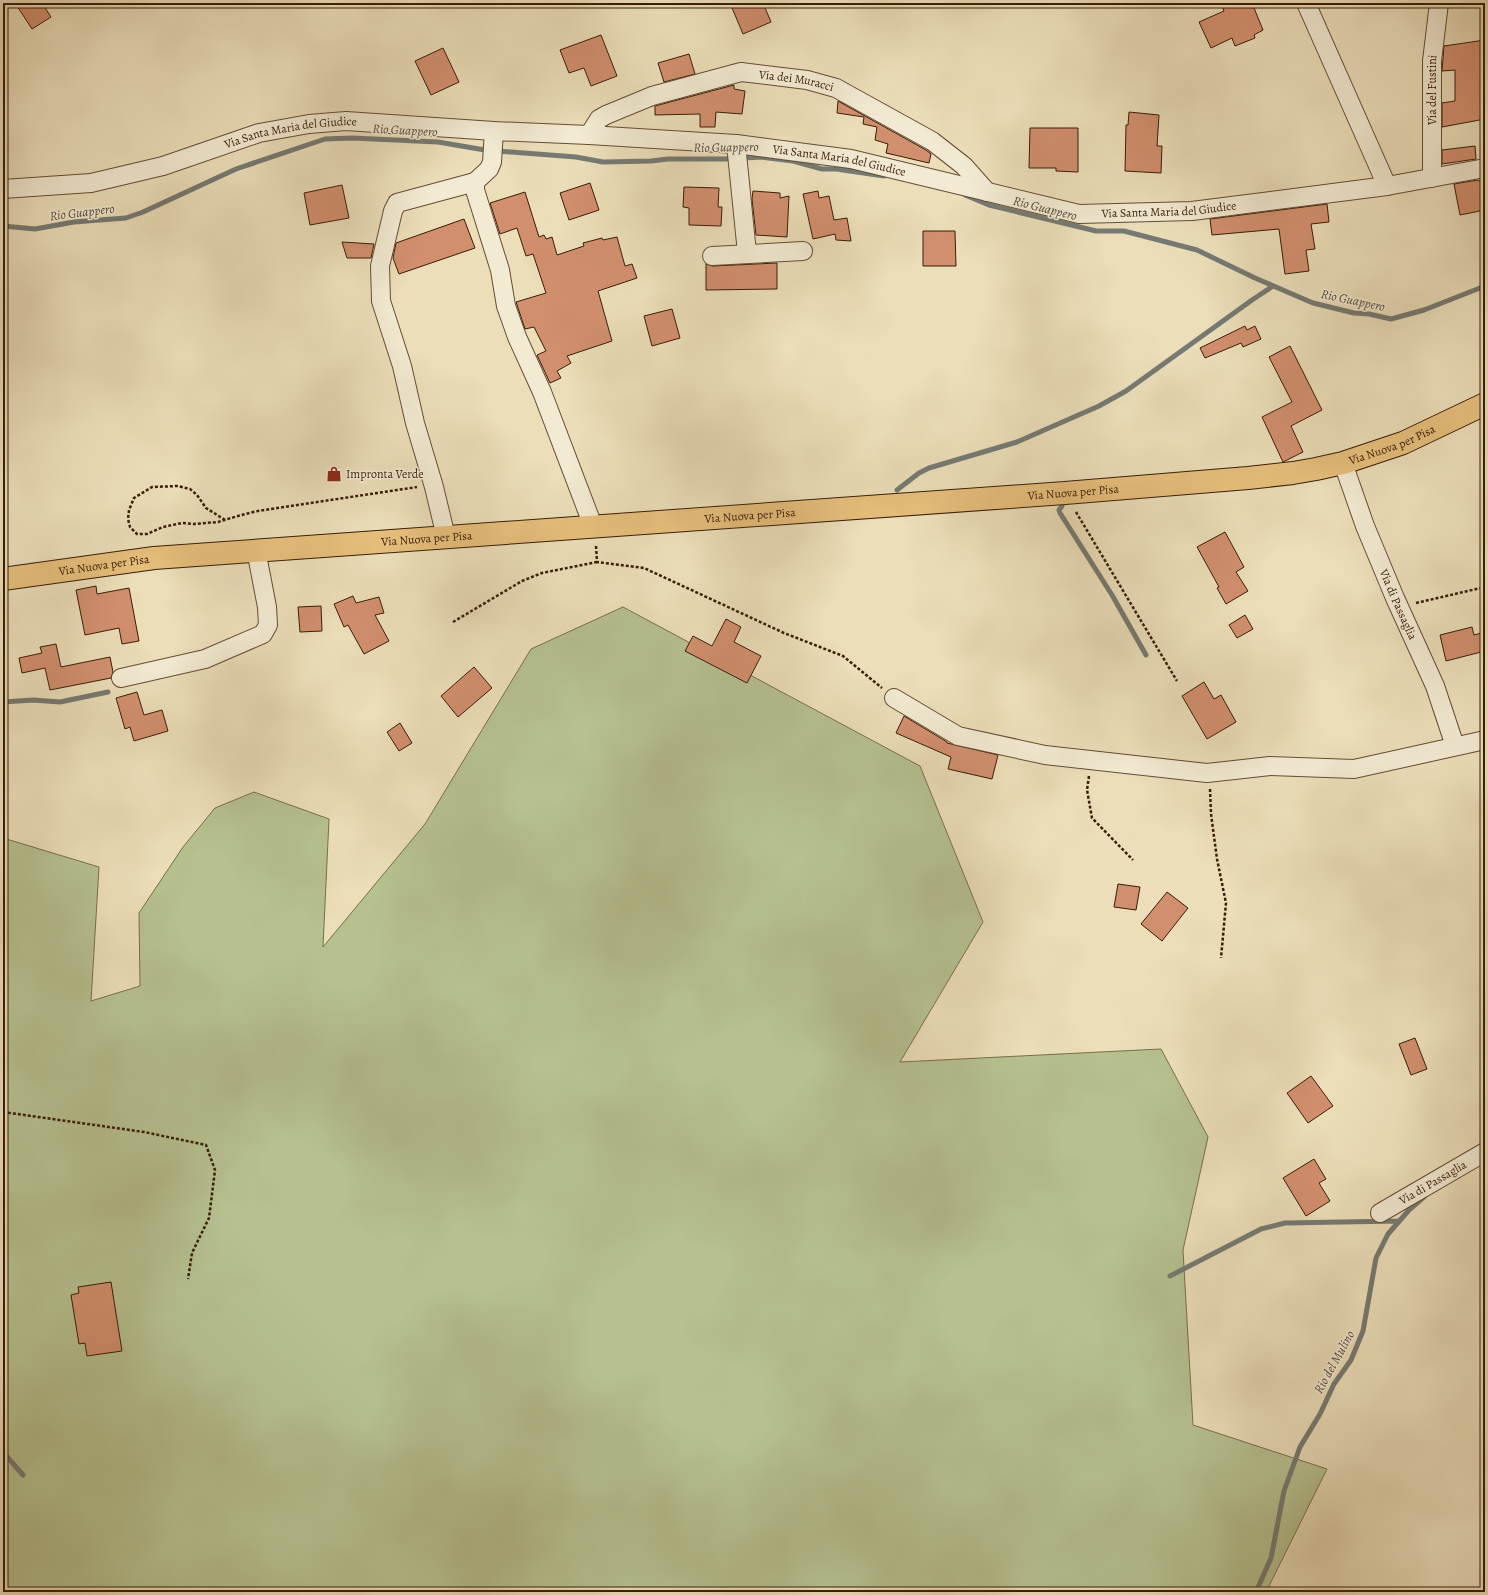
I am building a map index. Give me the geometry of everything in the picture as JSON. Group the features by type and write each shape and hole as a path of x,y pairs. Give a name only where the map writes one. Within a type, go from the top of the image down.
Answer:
{"main road":[{"name":"Via Nuova per Pisa","path":"3,579 154,558 1064,493 1293,473 1343,462 1403,442 1485,404"}],"street":[{"path":"1306,3 1387,186"},
{"name":"Via del Fustini","path":"1432,178 1432,61 1439,3"},
{"name":"Via dei Muracci","path":"589,135 599,119 652,96 741,72 807,80 836,88 932,141 964,166 987,192"},
{"name":"Via Santa Maria del Giudice","path":"3,189 91,183 163,166 259,133 309,124 346,121 494,135 589,135 851,159 1079,214 1192,210 1387,186 1485,168"},
{"path":"446,537 434,487 415,423 402,366 381,301 380,266 393,210 397,203 475,182 489,169 492,162 494,135"},
{"path":"736,148 747,253"},
{"path":"475,182 475,190 500,270 506,306 517,336 542,392 593,526"},
{"path":"712,256 803,251"},
{"name":"Via di Passaglia","path":"1343,462 1365,526 1435,686 1455,746"},
{"path":"121,678 204,659 263,634 268,625 267,607 256,550"},
{"path":"894,698 958,736 1045,755 1210,772 1270,766 1354,769 1485,740"},
{"name":"Via di Passaglia","path":"1380,1213 1485,1152"}],"path":[{"path":"225,520 206,508 197,495 190,489 178,486 152,487 140,493 134,498 128,519 130,527 137,534 147,534 174,524 205,524 225,520 258,511 405,488 434,487"},
{"path":"1064,493 1177,681"},
{"path":"593,526 597,562"},
{"path":"453,622 522,581 542,573 597,562 644,568 784,632 843,656 894,698"},
{"path":"1400,607 1485,587"},
{"path":"1090,760 1087,790 1092,818 1133,860"},
{"path":"1210,772 1212,822 1217,859 1226,903 1221,958"},
{"path":"3,1112 144,1132 206,1145 215,1170 209,1218 192,1253 188,1279"}],"green space":[{"path":"623,607 920,766 983,922 900,1062 1161,1049 1208,1137 1183,1250 1193,1425 1327,1469 1266,1592 3,1592 3,838 99,867 91,1001 140,986 139,913 183,847 215,808 254,792 329,819 323,947 425,824 531,649"}],"building":[{"path":"15,3 42,3 51,17 32,29"},
{"path":"730,3 763,3 771,22 743,34"},
{"path":"1221,3 1252,3 1263,30 1254,35 1255,38 1235,46 1232,38 1211,48 1199,22 1224,11"},
{"path":"601,35 617,76 591,86 584,68 569,73 560,50"},
{"path":"1485,40 1485,119 1442,127 1442,103 1455,101 1455,70 1442,71 1444,46"},
{"path":"443,48 459,82 431,95 415,61"},
{"path":"689,54 695,74 664,82 658,63"},
{"path":"734,85 734,89 745,91 742,114 716,112 715,127 700,127 700,114 655,115 655,106"},
{"path":"838,101 926,150 931,154 929,163 886,153 888,144 875,140 877,127 863,124 864,117 837,113"},
{"path":"1129,112 1159,115 1157,146 1162,146 1161,173 1125,171 1126,125 1128,125"},
{"path":"1030,128 1078,128 1078,172 1056,171 1056,168 1029,168"},
{"path":"1475,146 1476,159 1442,164 1442,150"},
{"path":"1485,180 1485,210 1460,215 1454,184"},
{"path":"590,183 599,210 569,220 560,193"},
{"path":"342,185 349,218 310,225 304,193"},
{"path":"684,187 719,188 718,207 722,207 721,226 689,225 689,208 683,207"},
{"path":"753,191 780,193 780,198 789,196 787,237 756,235 752,199"},
{"path":"818,191 819,198 829,196 834,220 847,218 851,241 836,240 835,234 813,239 803,194"},
{"path":"525,192 539,237 544,235 546,239 552,237 557,255 584,246 583,243 602,238 603,240 617,237 625,266 632,264 637,278 598,291 612,341 567,356 571,363 557,371 561,378 550,383 537,355 546,351 534,327 525,329 516,302 546,293 533,254 526,256 517,228 500,234 490,203"},
{"path":"1327,204 1329,222 1311,224 1315,249 1306,250 1309,271 1285,274 1279,229 1212,235 1210,219"},
{"path":"464,219 475,248 399,274 393,258 396,243"},
{"path":"923,231 955,231 956,266 923,266"},
{"path":"342,242 374,244 371,258 347,258"},
{"path":"777,263 777,289 706,290 706,264 713,266"},
{"path":"672,309 680,338 652,346 644,316"},
{"path":"1245,326 1247,330 1255,326 1261,339 1243,347 1241,343 1205,358 1200,348"},
{"path":"1290,346 1322,410 1291,426 1303,452 1283,462 1262,417 1292,402 1269,357"},
{"path":"1225,532 1244,567 1236,572 1248,591 1226,604 1217,588 1219,587 1197,547"},
{"path":"96,586 97,594 129,588 139,641 122,644 119,628 85,635 76,590"},
{"path":"353,596 356,603 379,597 384,613 375,615 389,641 364,654 348,625 344,627 334,604"},
{"path":"321,606 322,631 300,632 298,607"},
{"path":"1245,615 1253,629 1237,638 1229,625"},
{"path":"726,619 741,627 734,642 761,656 747,683 685,651 693,636 712,646"},
{"path":"1472,627 1474,635 1485,632 1485,651 1446,661 1440,635"},
{"path":"56,644 61,667 110,657 113,672 111,678 50,690 45,668 22,673 19,658 42,653 40,647"},
{"path":"474,667 492,688 458,717 441,696"},
{"path":"1204,682 1214,699 1221,695 1236,722 1207,739 1182,696"},
{"path":"137,692 144,715 162,710 168,731 134,741 130,727 125,729 116,698"},
{"path":"904,716 947,743 998,755 992,779 948,769 951,757 896,733"},
{"path":"400,723 412,743 399,751 387,732"},
{"path":"1118,884 1140,887 1136,910 1114,907"},
{"path":"1167,892 1188,908 1162,941 1141,924"},
{"path":"1415,1038 1427,1069 1411,1075 1399,1044"},
{"path":"1311,1076 1333,1106 1308,1123 1287,1093"},
{"path":"1314,1159 1326,1179 1319,1183 1330,1201 1306,1216 1283,1178"},
{"path":"111,1282 122,1351 87,1356 85,1343 79,1344 71,1295 79,1293 78,1287"}],"waterway":[{"name":"Rio Guappero","path":"3,226 35,229 74,222 126,218 143,212 236,169 325,139 352,138 438,142 485,150 576,157 603,162 761,157 793,161 822,169 836,169 884,176"},
{"name":"Rio Guappero","path":"965,195 989,205 1096,231 1124,231 1197,250 1255,278 1313,303 1354,313 1369,314 1391,319 1424,310 1485,286"},
{"path":"897,490 919,473 929,468 1017,442 1099,406 1126,391 1273,286"},
{"path":"1062,506 1059,510 1060,513 1112,595 1146,655"},
{"path":"3,702 33,700 60,702 108,692"},
{"name":"Rio del Mulino","path":"1256,1592 1271,1558 1284,1491 1300,1447 1320,1414 1334,1384 1351,1360 1363,1331 1376,1258 1388,1234 1409,1210 1425,1196"},
{"path":"1170,1276 1261,1229 1285,1223 1399,1221"},
{"path":"3,1452 23,1475"}],"place":[{"name":"Impronta Verde","path":"334,474"}]}
